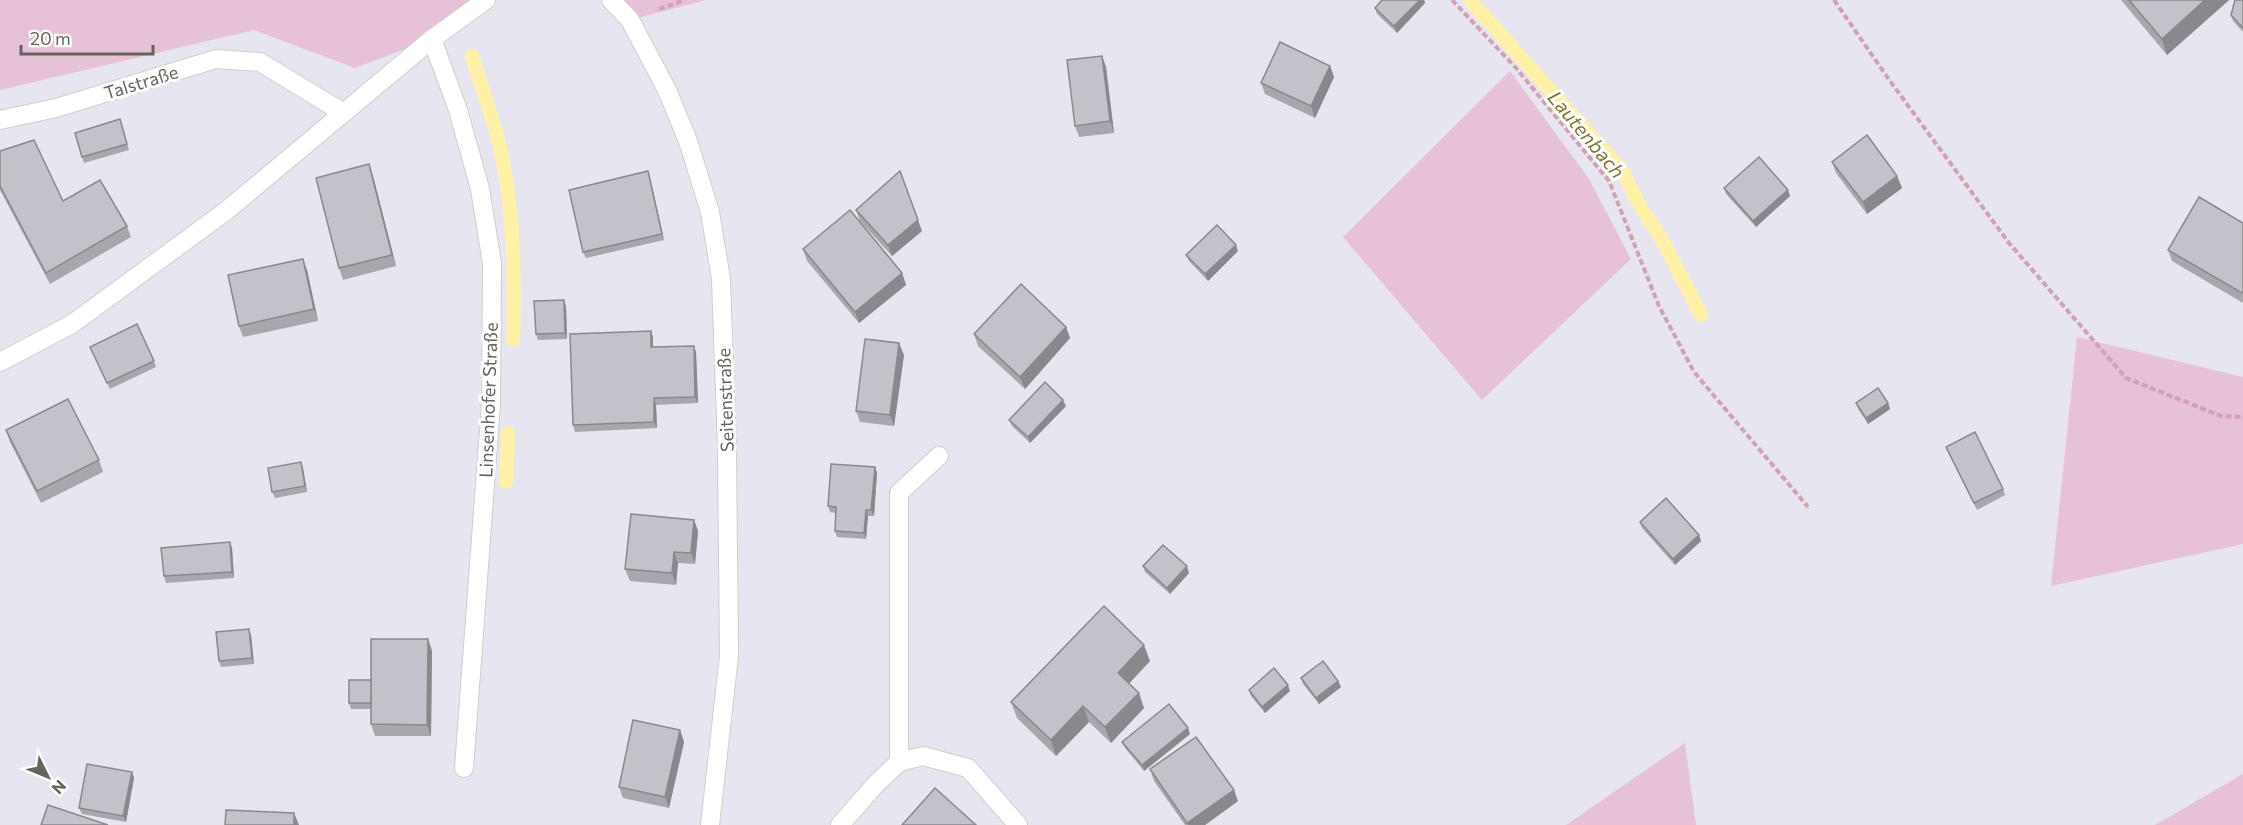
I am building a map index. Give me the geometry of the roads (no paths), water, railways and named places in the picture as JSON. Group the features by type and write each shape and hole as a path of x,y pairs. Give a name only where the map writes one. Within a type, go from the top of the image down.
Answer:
{"street":[{"path":"0,362 72,324 226,211 342,112 432,39 486,0"},
{"name":"Seitenstraße","path":"611,0 630,20 667,90 688,141 710,212 721,279 727,449 729,656 710,825"},
{"name":"Linsenhofer Straße","path":"432,39 458,110 480,189 492,263 491,403 464,768"},
{"name":"Talstraße","path":"0,120 56,108 216,59 260,62 342,112"},
{"path":"899,762 899,493 939,456"},
{"path":"840,825 899,762 922,756 968,768 1018,825"}],"waterway":[{"name":"Lautenbach","path":"1470,0 1623,172 1701,315"},
{"path":"472,56 497,135 507,183 513,250 513,340"},
{"path":"506,482 508,433"}]}
